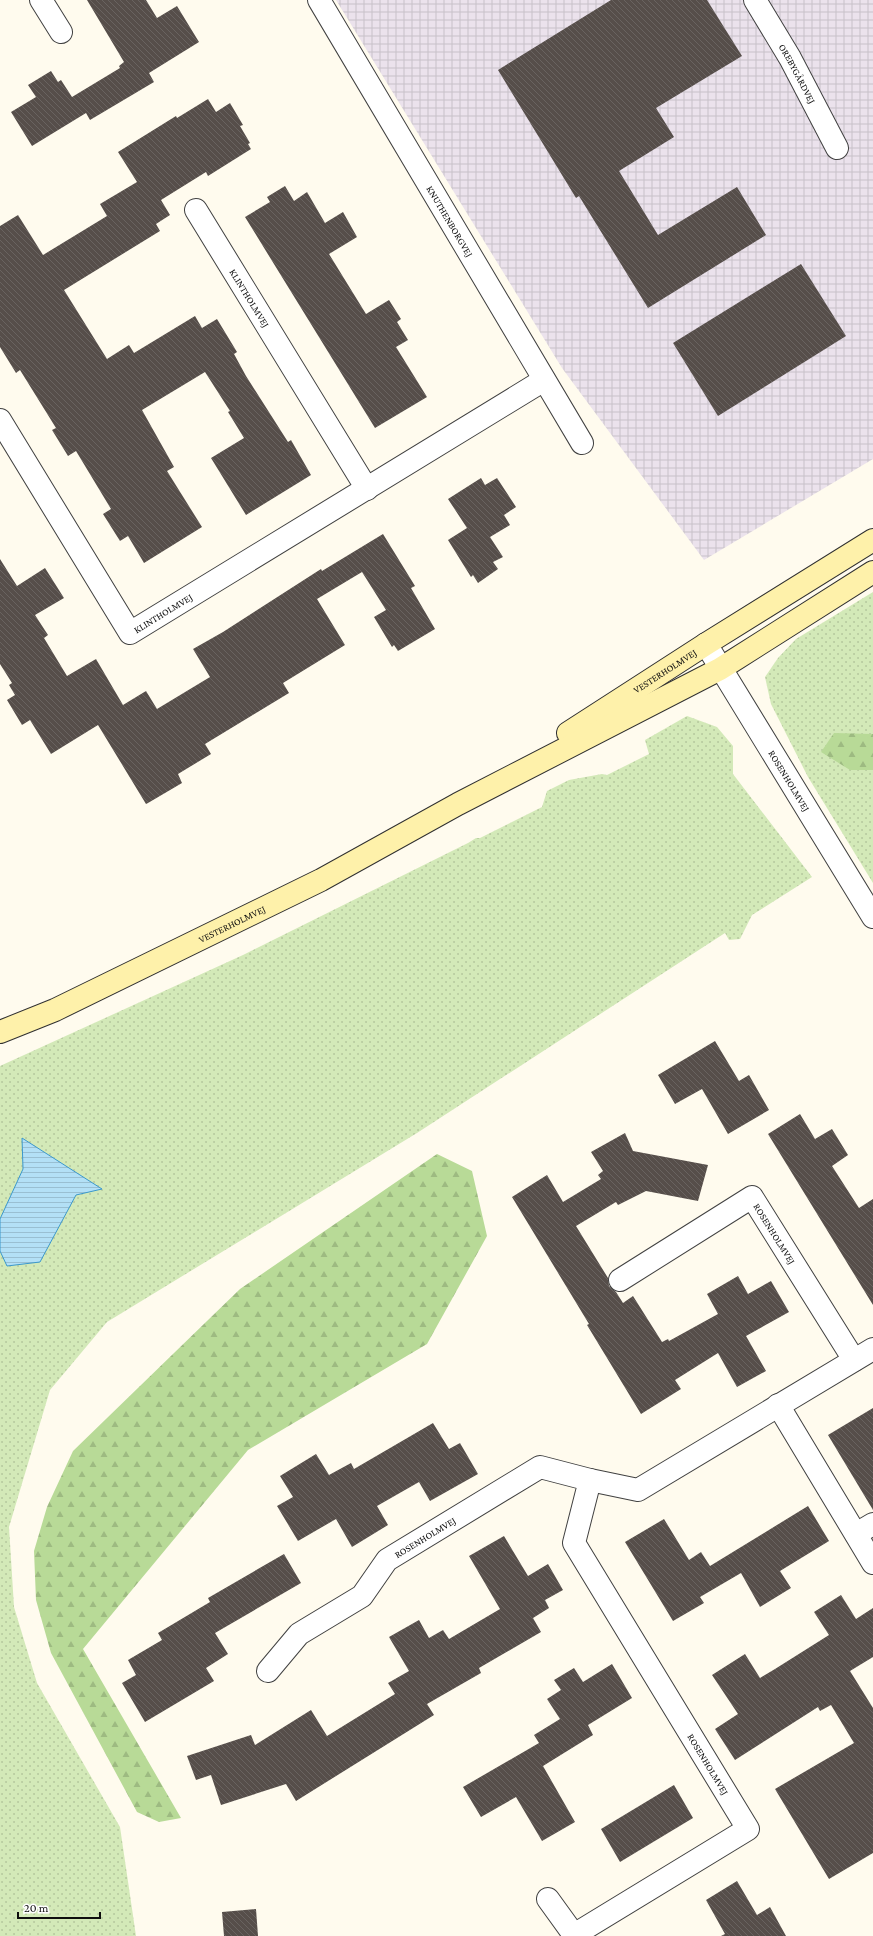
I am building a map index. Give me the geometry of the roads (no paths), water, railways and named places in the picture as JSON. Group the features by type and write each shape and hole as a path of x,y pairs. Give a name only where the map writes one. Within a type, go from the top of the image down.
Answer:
{"street":[{"path":"41,0 61,32"},
{"name":"KNUTHENBORGVEJ","path":"319,0 582,443"},
{"name":"OREBYGÅRDVEJ","path":"755,0 790,58 837,148"},
{"name":"KLINTHOLMVEJ","path":"196,210 367,489"},
{"name":"KLINTHOLMVEJ","path":"0,420 130,633 544,380"},
{"name":"VESTERHOLMVEJ","path":"458,804 706,644 873,540"},
{"name":"VESTERHOLMVEJ","path":"0,1032 55,1010 321,880 458,804 720,669 873,572"},
{"name":"ROSENHOLMVEJ","path":"706,644 873,917"},
{"name":"ROSENHOLMVEJ","path":"620,1280 752,1197 854,1360"},
{"name":"ROSENHOLMVEJ","path":"268,1671 299,1634 362,1596 387,1560 540,1467 590,1480 638,1490 873,1348"},
{"path":"778,1405 864,1529 873,1563"},
{"name":"ROSENHOLMVEJ","path":"548,1899 574,1935 748,1829 574,1543 590,1480"}],"water":[{"path":"22,1138 102,1189 76,1195 40,1262 7,1266 0,1251 0,1219 23,1169"}]}
